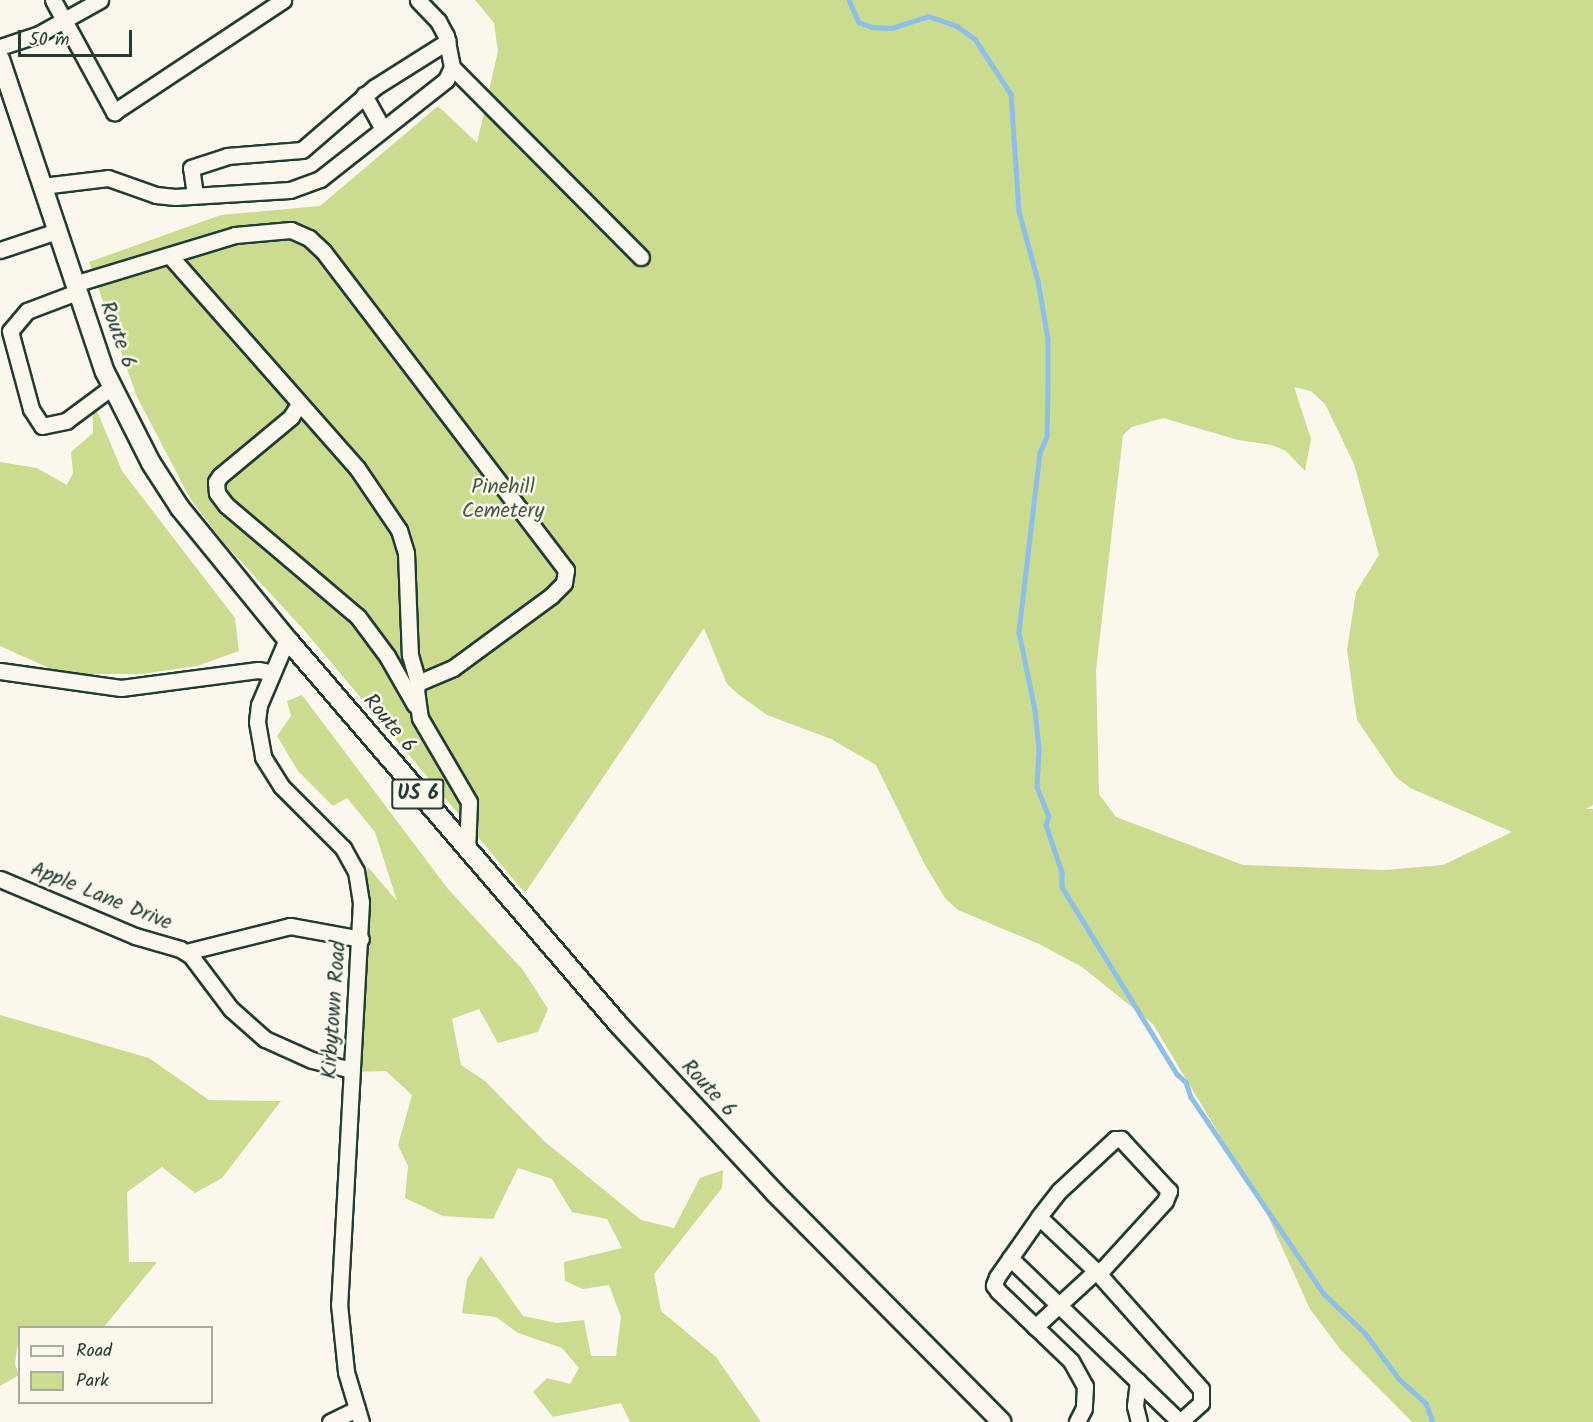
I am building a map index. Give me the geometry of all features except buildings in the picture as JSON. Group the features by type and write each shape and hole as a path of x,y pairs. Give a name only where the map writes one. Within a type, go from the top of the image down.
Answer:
{"main road":[{"name":"Route 6","path":"0,58 76,288 112,387 151,463 180,508 287,639 467,851 724,1138 1002,1422"}],"street":[{"path":"53,0 114,112 283,0"},
{"path":"0,47 64,22 100,0"},
{"path":"42,186 108,178 156,195 195,195 290,190 308,185 446,80 452,67 448,40 438,21 418,0"},
{"path":"195,195 191,168 227,156 302,150 364,95 448,40"},
{"path":"452,67 641,257"},
{"path":"364,95 382,128"},
{"path":"112,387 66,421 42,426 31,409 10,331 27,311 76,288 235,235 291,230 309,238 323,250 566,570 564,584 551,596 453,668 418,683"},
{"path":"0,250 57,231"},
{"path":"170,256 357,468 403,537 410,655 418,683 416,708"},
{"path":"299,404 291,417 220,476 216,482 217,493 226,506 358,617 387,656 469,802 467,851"},
{"name":"Kirbytown Road","path":"287,639 271,672 257,722 263,757 280,786 332,835 352,863 361,902 361,939 352,1070 340,1326 346,1372 359,1415"},
{"path":"0,671 121,688 258,670 271,672"},
{"name":"Apple Lane Drive","path":"0,879 135,936 186,952 290,926 361,939"},
{"name":"Apple Lane Drive","path":"186,952 231,1009 265,1039 312,1060 352,1070"},
{"path":"1035,1327 1096,1271 1103,1269 1165,1201 1169,1191 1121,1139 1108,1142 1039,1217 994,1285 1035,1327 1071,1362 1085,1386 1084,1408 1077,1422"},
{"path":"1010,1258 1180,1422 1201,1403 1201,1389 1096,1271 1039,1217"},
{"path":"1138,1381 1135,1406 1139,1422"},
{"path":"330,1422 359,1415"}],"green space":[{"name":"Pinehill Cemetery","path":"475,0 1593,0 1593,805 1586,809 1593,809 1593,1422 1412,1422 1340,1349 1310,1309 1267,1214 1153,1024 1082,967 1039,944 958,910 945,898 925,865 876,765 831,739 767,715 739,695 727,684 704,628 525,893 303,629 224,543 191,500 137,397 89,262 221,215 320,206 438,106 477,143 498,51 494,23","holes":["1294,387 1311,391 1325,404 1354,464 1379,555 1356,592 1347,650 1357,720 1396,777 1410,788 1512,832 1443,865 1385,870 1243,865 1116,817 1099,794 1096,670 1123,435 1132,427 1163,418 1238,440 1272,445 1286,451 1305,471 1311,439"]},
{"path":"93,401 122,471 235,618 239,651 197,666 141,674 62,674 0,646 0,462 37,468 67,485 73,473 71,452 93,433"},
{"path":"302,695 448,889 523,970 548,1009 538,1032 498,1043 479,1009 452,1019 461,1065 485,1081 544,1141 641,1220 674,1228 700,1178 723,1170 722,1188 654,1274 661,1311 716,1357 761,1422 630,1422 621,1403 553,1417 533,1392 547,1378 570,1384 579,1368 562,1348 518,1333 496,1317 462,1313 467,1279 481,1256 523,1316 557,1323 584,1320 591,1356 616,1356 621,1317 609,1285 583,1289 565,1281 564,1262 622,1248 607,1219 572,1212 552,1179 518,1168 493,1219 443,1216 405,1198 408,1166 398,1145 412,1095 386,1071 355,1072 359,970 367,955 355,928 354,896 368,867 397,901 375,832 347,798 333,806 298,771 277,736 291,716 287,701"},
{"path":"0,1015 149,1058 209,1100 281,1101 222,1178 195,1193 162,1167 127,1192 129,1262 157,1262 105,1326 18,1326 15,1364 18,1376 0,1386"}],"waterway":[{"path":"849,0 859,22 872,27 892,28 928,16 957,26 975,39 1011,94 1019,211 1038,281 1048,339 1047,437 1040,453 1019,632 1035,710 1039,749 1037,787 1049,816 1046,825 1062,872 1062,887 1177,1074 1186,1082 1191,1097 1323,1293 1365,1333 1399,1379 1426,1403 1433,1422"}]}
